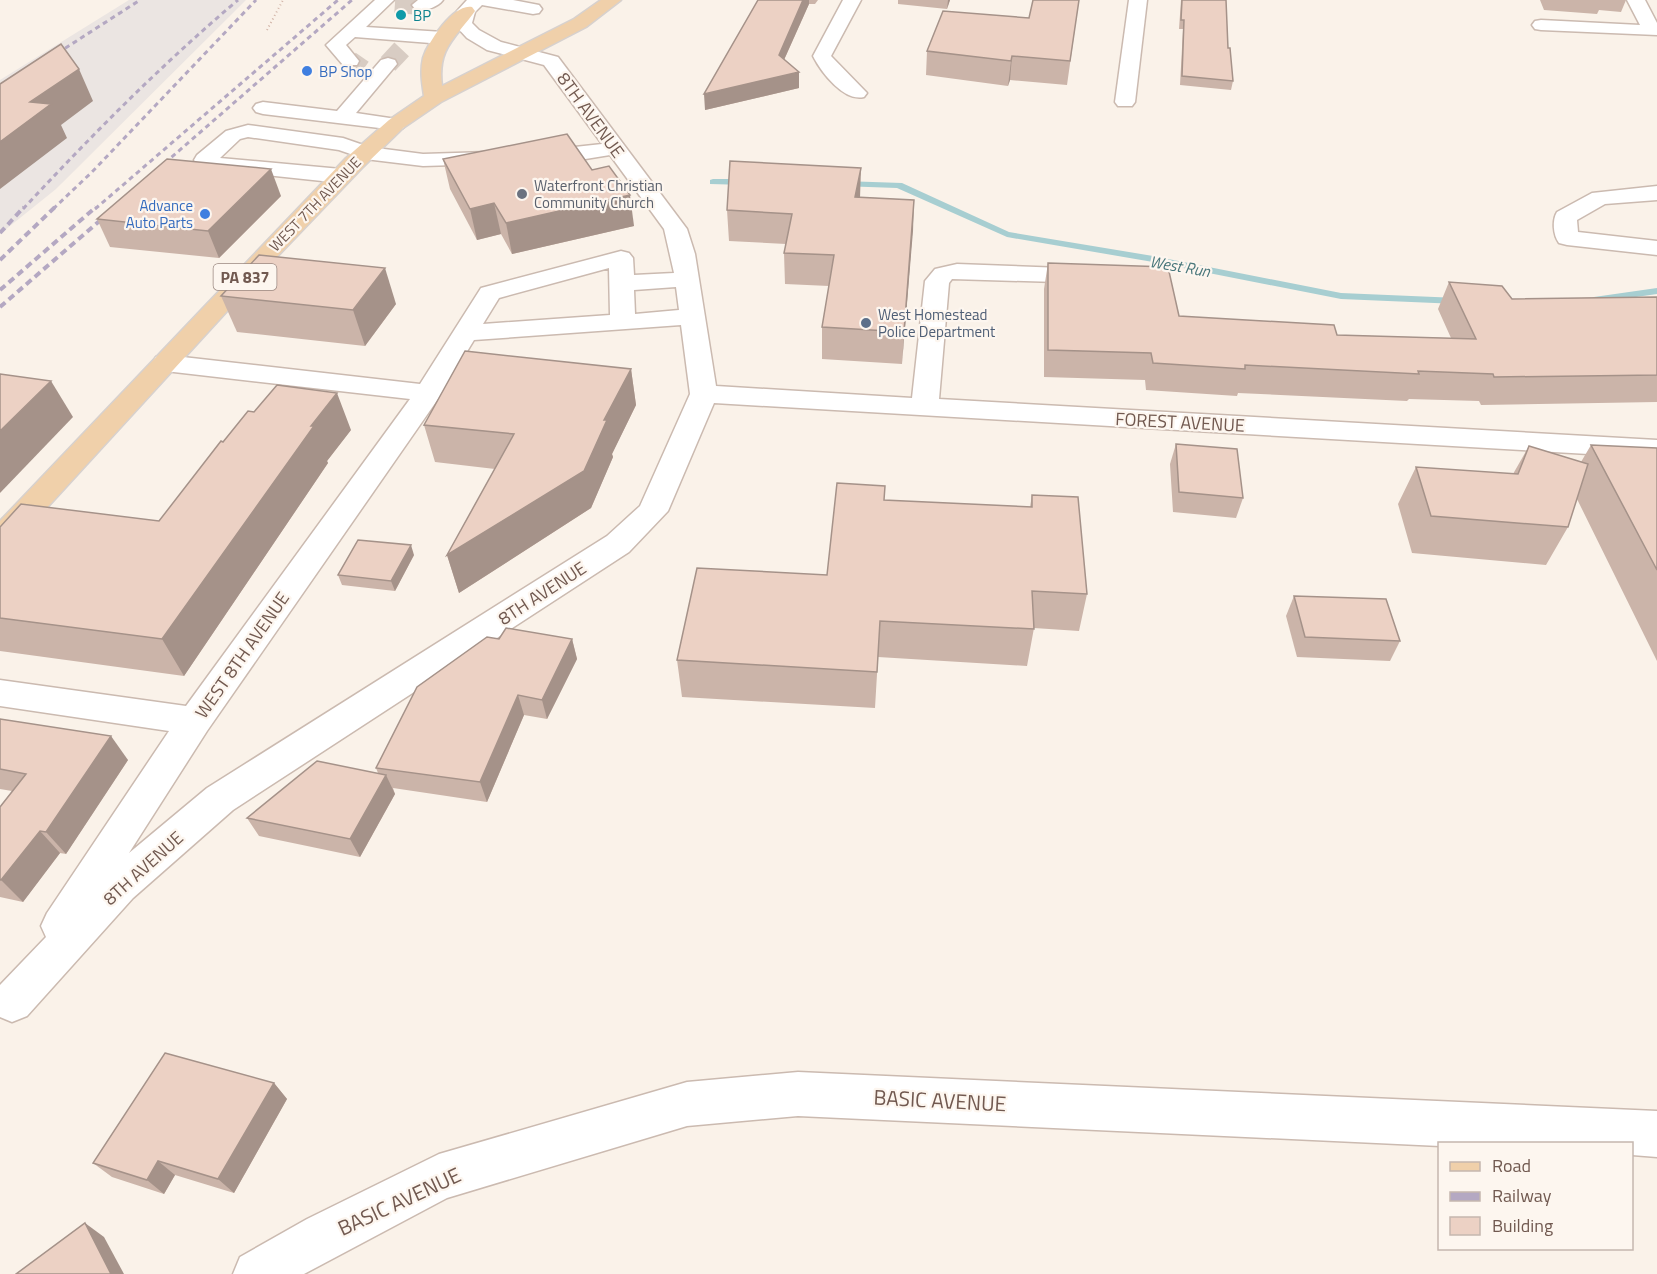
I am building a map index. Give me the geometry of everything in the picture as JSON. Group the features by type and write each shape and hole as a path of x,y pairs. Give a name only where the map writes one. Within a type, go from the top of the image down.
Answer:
{"main road":[{"name":"PA 837","path":"521,53 580,23 612,0"},
{"path":"434,98 429,75 432,55 443,38 472,6"},
{"name":"WEST 7TH AVENUE","path":"0,540 341,176 396,124 434,98 521,53"}],"street":[{"path":"485,0 533,9"},
{"path":"852,0 822,56 827,65 857,93"},
{"path":"1125,102 1138,0"},
{"path":"1541,25 1652,31 1636,0"},
{"path":"342,117 370,67 335,45 388,2"},
{"path":"472,6 464,24 473,34 494,46 521,53"},
{"path":"352,31 409,42 443,38"},
{"name":"8TH AVENUE","path":"6,1011 119,886 220,799 618,544 653,511 704,394 683,254 675,229 551,61 521,53"},
{"path":"263,108 396,124"},
{"path":"341,176 207,163 206,160 233,135 248,131 343,144 365,153 423,160 567,156 615,148"},
{"path":"1657,193 1600,198 1565,218 1567,238 1657,248"},
{"name":"WEST 8TH AVENUE","path":"6,1011 195,721 428,393 490,293 621,258 623,283"},
{"path":"925,407 937,281 944,274 957,271 1118,278"},
{"path":"623,322 623,283 687,279"},
{"path":"465,333 693,317"},
{"path":"165,363 428,393"},
{"name":"FOREST AVENUE","path":"704,394 1657,449"},
{"path":"0,693 195,721"},
{"name":"BASIC AVENUE","path":"257,1274 316,1255 439,1177 687,1104 798,1094 1657,1134"}],"path":[{"path":"267,30 283,0"}],"shaded area":[{"path":"129,0 246,0 56,189 0,234 0,80"}],"building":[{"path":"758,0 803,0 779,55 799,72 704,94"},
{"path":"1033,0 1079,0 1070,61 1012,56 1011,61 927,51 943,11 1029,18"},
{"path":"1182,0 1226,0 1228,48 1230,48 1233,81 1182,76 1184,20 1181,20"},
{"path":"61,44 79,69 30,102 51,104 0,142 0,84"},
{"path":"567,134 592,170 609,166 630,195 506,223 494,203 470,209 443,159"},
{"path":"167,159 271,169 208,231 97,219"},
{"path":"730,161 861,168 855,197 914,200 904,332 822,327 834,255 784,253 792,214 727,210"},
{"path":"259,255 385,268 353,310 221,296"},
{"path":"1048,263 1168,267 1179,316 1334,325 1337,335 1476,339 1449,282 1502,286 1512,299 1657,297 1657,375 1494,377 1493,374 1418,371 1419,374 1245,365 1245,369 1153,363 1151,353 1048,350"},
{"path":"465,351 631,369 604,420 607,420 584,471 447,555 514,434 424,425"},
{"path":"0,374 51,381 0,431"},
{"path":"277,385 337,393 311,426 314,426 162,639 0,618 0,527 21,504 159,521 221,441 223,442 248,411 254,412"},
{"path":"1176,444 1237,449 1243,498 1179,492"},
{"path":"1591,445 1657,448 1657,570"},
{"path":"1529,446 1588,464 1568,527 1431,516 1416,467 1518,474"},
{"path":"837,483 885,486 884,500 1032,507 1032,495 1078,497 1087,594 1032,591 1034,629 880,621 877,672 677,660 697,568 827,575"},
{"path":"358,540 411,545 391,581 338,575"},
{"path":"1294,596 1386,599 1400,641 1305,637"},
{"path":"506,628 572,639 542,700 518,695 480,782 376,768 417,687 487,637 499,639"},
{"path":"0,719 111,736 46,832 40,831 1,880 0,807 26,774 0,769"},
{"path":"317,761 386,775 350,839 247,818"},
{"path":"165,1053 274,1083 218,1179 158,1161 147,1180 93,1163"},
{"path":"85,1223 111,1274 16,1274"}],"waterway":[{"name":"West Run","path":"713,182 746,182"},
{"name":"West Run","path":"843,184 899,185 1007,234 1153,259 1341,296 1458,301"},
{"name":"West Run","path":"1594,300 1657,291"}],"tunnel":[{"path":"395,3 421,5"},
{"path":"388,64 402,49"},
{"path":"350,61 363,70"}],"railway":[{"path":"50,58 140,0"},
{"path":"23,209 127,102 238,0"},
{"path":"53,209 92,172 256,0"},
{"path":"95,209 338,0"},
{"path":"158,169 352,0"},
{"path":"0,233 24,207"},
{"path":"0,260 55,207"},
{"path":"0,290 96,207"},
{"path":"0,307 111,211"}],"place":[{"name":"BP","path":"401,15"},
{"name":"BP Shop","path":"307,71"},
{"name":"Waterfront Christian Community Church","path":"522,194"},
{"name":"Advance Auto Parts","path":"205,214"},
{"name":"West Homestead Police Department","path":"866,323"}]}
